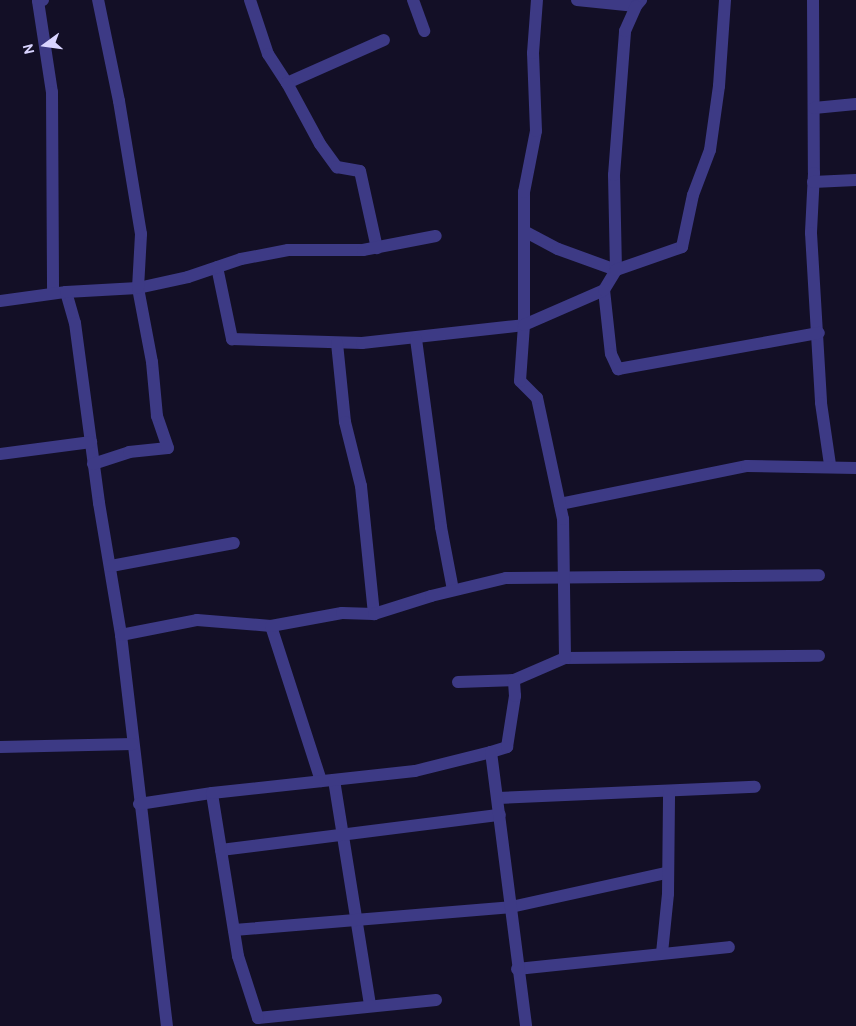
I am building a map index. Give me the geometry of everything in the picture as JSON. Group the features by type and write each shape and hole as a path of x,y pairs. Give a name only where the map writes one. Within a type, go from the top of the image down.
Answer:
{"street":[{"path":"43,0 38,1 52,92 60,293 75,323 94,464 111,566 139,804 148,852 160,990 167,1026"},
{"path":"94,464 129,452 168,448 157,416 152,362 138,288 141,234 119,101 98,0"},
{"path":"250,0 268,54 287,82 320,144 337,167 360,171 377,248"},
{"path":"414,0 424,31"},
{"path":"537,0 533,53 536,131 524,192 524,325 520,381 537,398 560,504 566,580 565,658"},
{"path":"218,267 232,338 337,343 416,339 524,325 604,290 616,270 614,175 625,31 638,3 577,0"},
{"path":"524,231 558,249 616,270 682,247 693,195 710,150 719,86 725,0"},
{"path":"813,0 814,108 811,233 819,333 822,403 830,465"},
{"path":"287,82 384,40"},
{"path":"814,108 856,104"},
{"path":"813,182 856,180"},
{"path":"0,301 60,293 138,288 188,277 218,267 288,250 377,248 436,236"},
{"path":"604,290 611,354 618,369 819,333"},
{"path":"416,339 441,527 453,590"},
{"path":"337,343 345,422 360,486 374,614"},
{"path":"0,454 91,442"},
{"path":"560,504 747,466 830,465 856,468"},
{"path":"111,566 234,543"},
{"path":"120,635 197,620 271,626 342,613 374,614 453,590 506,578 566,580 747,574 819,575"},
{"path":"271,626 321,781"},
{"path":"458,682 514,680 565,658 819,656"},
{"path":"139,804 212,793 415,771 507,747 515,696 514,680"},
{"path":"0,747 133,744"},
{"path":"491,752 512,907 517,969 526,1026"},
{"path":"334,780 341,837 370,1004"},
{"path":"498,798 755,787"},
{"path":"662,953 668,894 666,873 669,792"},
{"path":"212,793 238,956 258,1018 370,1004 436,1000"},
{"path":"221,850 341,837 500,815"},
{"path":"234,930 512,907 666,873"},
{"path":"517,969 729,947"}]}
